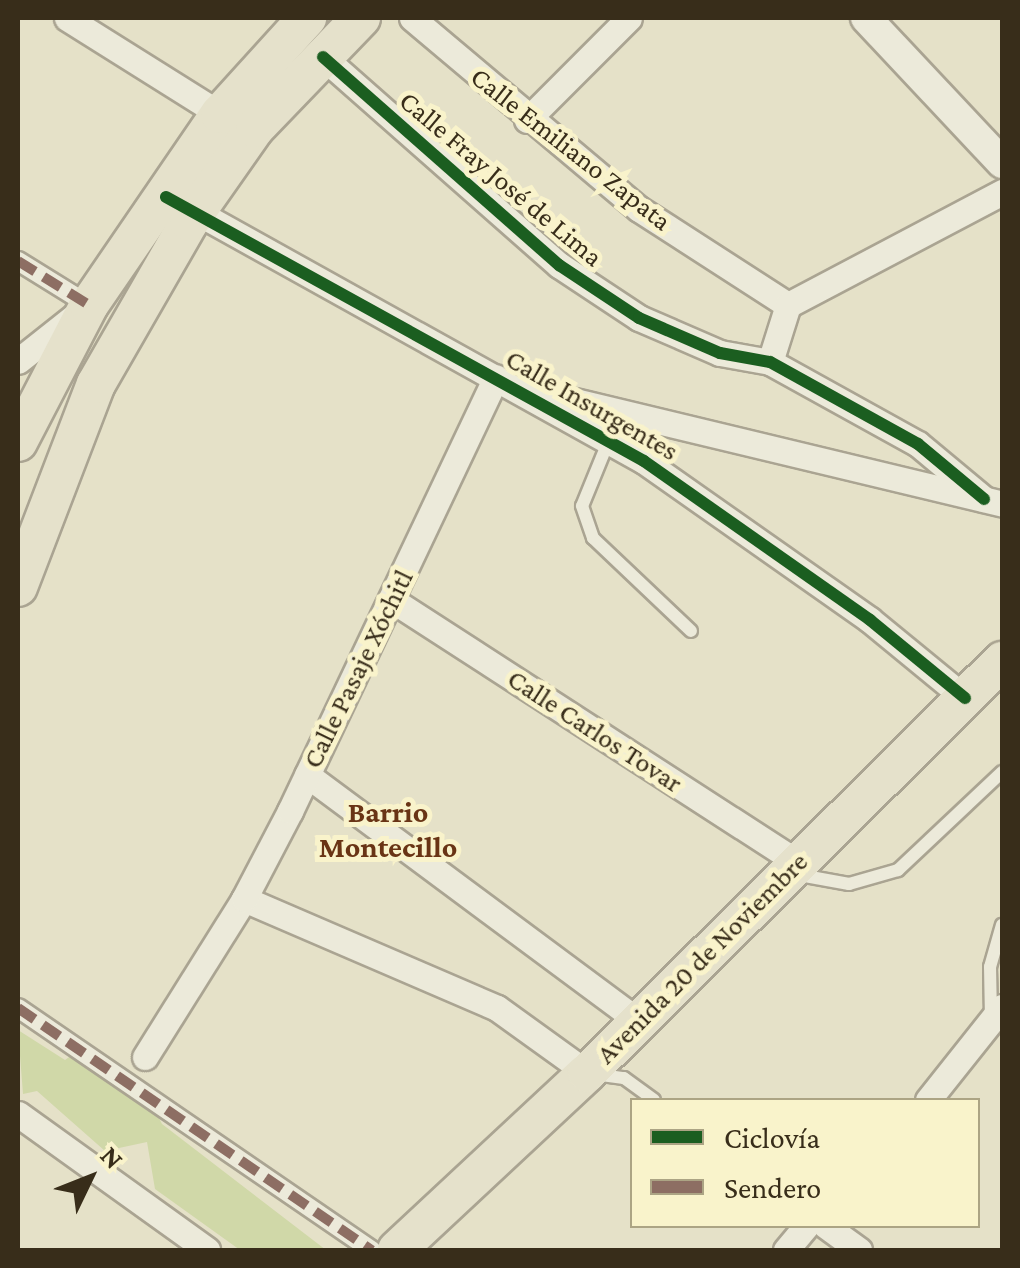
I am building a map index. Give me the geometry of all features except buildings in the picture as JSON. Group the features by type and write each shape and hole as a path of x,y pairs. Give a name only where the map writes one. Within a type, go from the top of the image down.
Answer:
{"main road":[{"path":"18,587 96,384 184,210 220,114 307,18"},
{"path":"18,442 89,305 184,210 255,128 361,18"},
{"name":"Avenida 20 de Noviembre","path":"396,1250 587,1073 1002,662"}],"street":[{"path":"68,18 220,114"},
{"name":"Calle Emiliano Zapata","path":"412,18 526,120 639,209 788,305"},
{"path":"526,120 630,18"},
{"path":"866,18 1002,164"},
{"name":"Calle Fray José de Lima","path":"323,57 559,265 639,318 720,353 770,362 918,444 993,502"},
{"path":"770,362 788,305 1002,192"},
{"name":"Calle Insurgentes","path":"184,210 499,384 609,440 870,620 965,698"},
{"path":"18,261 89,305 18,361"},
{"path":"499,384 993,502"},
{"name":"Calle Pasaje Xóchitl","path":"145,1057 244,900 499,384"},
{"name":"Calle Carlos Tovar","path":"392,600 792,867"},
{"path":"307,775 637,1020"},
{"path":"244,900 497,1008 587,1073"},
{"path":"18,1008 372,1250"},
{"path":"930,1098 997,1014"},
{"path":"18,1114 193,1247"},
{"path":"786,1250 804,1228"}],"lane":[{"path":"609,440 582,506 592,538 692,631"},
{"path":"792,867 849,884 898,870 1002,772"},
{"path":"997,1014 990,967 1002,924"},
{"path":"587,1073 624,1078 651,1098"}],"green space":[{"path":"18,1030 65,1060 72,1055 155,1110 162,1124 326,1250 240,1250 155,1189 147,1142 105,1151 37,1091 23,1094"}],"marked path":[{"path":"18,261 89,305"},
{"path":"18,1008 372,1250"}],"cycle path":[{"path":"323,57 559,265 639,318 720,353 770,362 918,444 984,499"},
{"path":"166,197 644,461 870,620 965,698"}],"district":[{"name":"Barrio Montecillo","path":"388,829"}]}
